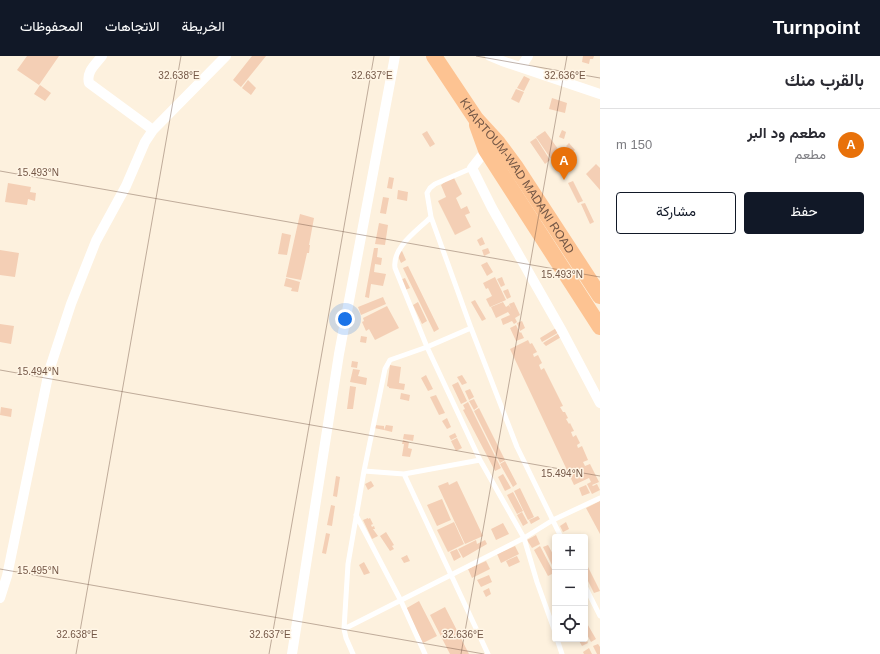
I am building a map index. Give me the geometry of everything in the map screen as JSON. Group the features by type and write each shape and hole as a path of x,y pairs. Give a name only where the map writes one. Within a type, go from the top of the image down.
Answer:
{"highway":[{"name":"KHARTOUM-WAD MADANI ROAD","path":"434,56 492,146 515,166 600,296"},
{"path":"492,146 600,327"}],"street":[{"path":"102,56 89,72 89,83 153,130"},
{"path":"0,598 7,576 49,371 71,304 96,241 126,186 145,142 153,130 226,56"},
{"path":"292,654 339,354 395,56"},
{"path":"490,56 600,94"},
{"path":"522,67 528,56"},
{"path":"492,146 472,168 492,208 562,331 600,403"}],"lane":[{"path":"472,168 435,184 430,188 427,193 431,217 471,328 517,447 560,534"},
{"path":"431,217 396,253 394,261 395,268 427,347 480,460 524,538 537,582 552,624"},
{"path":"353,654 344,629 348,564 364,470 385,369 390,360 427,347 471,328"},
{"path":"364,470 404,474 480,460"},
{"path":"404,474 488,654"},
{"path":"344,629 524,538 553,520 600,498"},
{"path":"356,515 401,601 425,654"},
{"path":"588,592 600,616"},
{"path":"559,642 562,654"}],"building":[{"path":"27,56 59,56 39,85 17,70"},
{"path":"252,56 266,56 241,87 233,80"},
{"path":"583,56 594,56 593,59 590,59 589,64 582,62"},
{"path":"524,76 530,79 524,91 517,88"},
{"path":"248,80 256,88 251,95 242,88"},
{"path":"40,85 51,93 45,101 34,94"},
{"path":"516,89 524,92 519,103 511,99"},
{"path":"552,98 567,103 565,113 549,109"},
{"path":"562,130 566,132 564,139 559,137"},
{"path":"427,131 435,144 430,147 422,134"},
{"path":"545,131 561,153 551,159 536,137"},
{"path":"536,138 550,160 545,164 530,142"},
{"path":"569,143 575,150 572,152 566,146"},
{"path":"596,164 600,168 600,190 586,174"},
{"path":"453,176 462,194 456,198 461,209 467,206 470,213 465,215 471,227 455,235 438,201 446,197 441,185"},
{"path":"389,177 394,178 392,189 387,188"},
{"path":"573,181 583,201 578,203 568,183"},
{"path":"8,183 31,187 30,192 36,193 35,201 28,199 27,205 5,202"},
{"path":"398,190 408,192 407,201 397,199"},
{"path":"383,197 389,198 386,214 380,213"},
{"path":"585,203 594,222 590,224 581,204"},
{"path":"300,214 314,218 309,253 307,253 301,280 286,277"},
{"path":"379,223 388,225 385,245 375,244"},
{"path":"282,233 291,235 287,255 278,254"},
{"path":"482,237 485,244 480,246 477,240"},
{"path":"374,248 378,248 377,257 382,258 381,265 375,264 374,272 386,274 383,286 371,284 369,298 365,297"},
{"path":"488,248 490,253 484,256 482,250"},
{"path":"0,250 19,253 15,277 0,275"},
{"path":"402,251 406,260 401,263 397,254"},
{"path":"487,262 493,272 487,276 481,265"},
{"path":"408,266 439,329 434,332 403,268"},
{"path":"495,277 506,300 490,307 486,299 492,296 488,288 486,289 483,283"},
{"path":"502,277 505,285 501,287 497,279"},
{"path":"286,278 300,282 298,292 291,291 292,288 284,286"},
{"path":"405,278 410,288 405,290 400,280"},
{"path":"508,289 511,297 507,299 503,291"},
{"path":"383,297 386,304 361,315 358,307"},
{"path":"475,300 486,319 482,321 471,302"},
{"path":"418,302 427,321 422,324 413,305"},
{"path":"503,302 506,307 509,305 511,309 509,304 514,302 520,315 515,318 517,322 514,324 512,321 503,325 501,319 510,315 508,312 496,318 491,307"},
{"path":"387,306 399,328 375,340 369,329 366,331 362,322 364,321 363,318"},
{"path":"522,321 525,328 520,331 517,323"},
{"path":"0,324 14,326 11,344 0,342"},
{"path":"516,325 524,338 516,341 510,328"},
{"path":"558,327 561,331 542,342 540,338"},
{"path":"561,332 563,336 546,346 543,343"},
{"path":"361,336 367,337 366,343 360,342"},
{"path":"528,340 530,344 532,343 537,352 533,354 534,357 538,355 542,363 539,365 541,370 544,368 563,406 560,407 563,412 565,412 568,418 566,419 574,431 571,432 573,437 576,435 580,443 577,445 578,448 582,446 588,460 583,462 585,466 590,464 599,482 592,485 597,484 600,490 592,494 587,484 591,482 589,478 574,485 510,349"},
{"path":"352,361 358,362 357,368 351,367"},
{"path":"390,365 401,367 399,383 405,384 404,390 389,388 387,386"},
{"path":"353,369 360,370 358,376 367,378 366,385 350,382"},
{"path":"426,375 433,389 428,391 421,378"},
{"path":"462,375 467,383 462,385 457,377"},
{"path":"458,382 467,401 461,404 452,385"},
{"path":"350,386 356,387 353,409 347,409"},
{"path":"470,389 474,397 469,400 465,391"},
{"path":"401,393 410,395 409,401 400,399"},
{"path":"436,395 445,413 439,415 430,397"},
{"path":"474,399 478,407 474,410 469,401"},
{"path":"468,402 501,468 495,471 463,410 465,409 463,405"},
{"path":"1,407 12,409 11,417 0,415"},
{"path":"479,408 505,460 500,463 474,411"},
{"path":"447,418 451,427 447,429 442,421"},
{"path":"375,425 384,426 384,430 374,428"},
{"path":"386,425 393,426 392,432 384,430"},
{"path":"455,433 457,437 451,440 449,436"},
{"path":"404,434 414,435 413,441 403,439"},
{"path":"457,438 462,448 456,451 451,441"},
{"path":"403,440 409,442 408,448 412,449 410,457 402,456 404,444 402,444"},
{"path":"505,461 517,484 513,487 500,464"},
{"path":"503,474 511,488 505,491 498,477"},
{"path":"336,476 340,477 337,497 333,496"},
{"path":"371,481 374,486 368,490 365,484"},
{"path":"457,481 483,536 465,544 438,486 448,482 449,485"},
{"path":"586,485 590,493 582,496 579,488"},
{"path":"520,488 534,517 528,520 514,491"},
{"path":"513,492 523,511 517,514 507,495"},
{"path":"442,499 451,520 437,526 427,505"},
{"path":"600,501 600,534 586,508"},
{"path":"331,505 335,506 332,526 327,525"},
{"path":"522,512 528,523 523,526 517,515"},
{"path":"538,516 540,519 531,524 529,520"},
{"path":"370,518 373,524 371,525 372,527 374,526 375,529 373,529 378,536 372,539 363,520"},
{"path":"454,522 464,544 448,552 437,530"},
{"path":"566,522 569,529 563,532 560,526"},
{"path":"503,523 509,534 496,540 491,529"},
{"path":"386,532 394,545 392,546 394,549 390,551 380,536"},
{"path":"326,533 330,534 326,554 322,553"},
{"path":"536,535 540,544 532,548 527,540"},
{"path":"476,540 477,544 485,540 487,544 463,558 458,549"},
{"path":"548,545 552,552 552,565 543,547"},
{"path":"515,546 519,554 501,563 497,554"},
{"path":"540,546 552,569 552,574 548,576 534,550"},
{"path":"457,549 461,557 454,561 450,552"},
{"path":"407,555 410,561 404,563 401,558"},
{"path":"517,556 520,562 509,567 506,561"},
{"path":"486,561 490,569 472,578 468,569"},
{"path":"364,562 370,573 364,575 359,565"},
{"path":"588,567 600,591 594,593 588,581"},
{"path":"489,575 492,582 481,587 477,580"},
{"path":"489,588 491,594 486,597 483,591"},
{"path":"419,601 437,636 423,643 405,609"},
{"path":"445,607 469,654 450,654 430,615"},
{"path":"588,625 596,639 591,642 588,636"},
{"path":"580,642 588,642 588,643 582,646"},
{"path":"598,644 600,647 600,654 597,654 593,646"},
{"path":"589,648 592,654 584,654 583,652"}],"place":[{"name":"مطعم ود البر","path":"564,180"}]}
